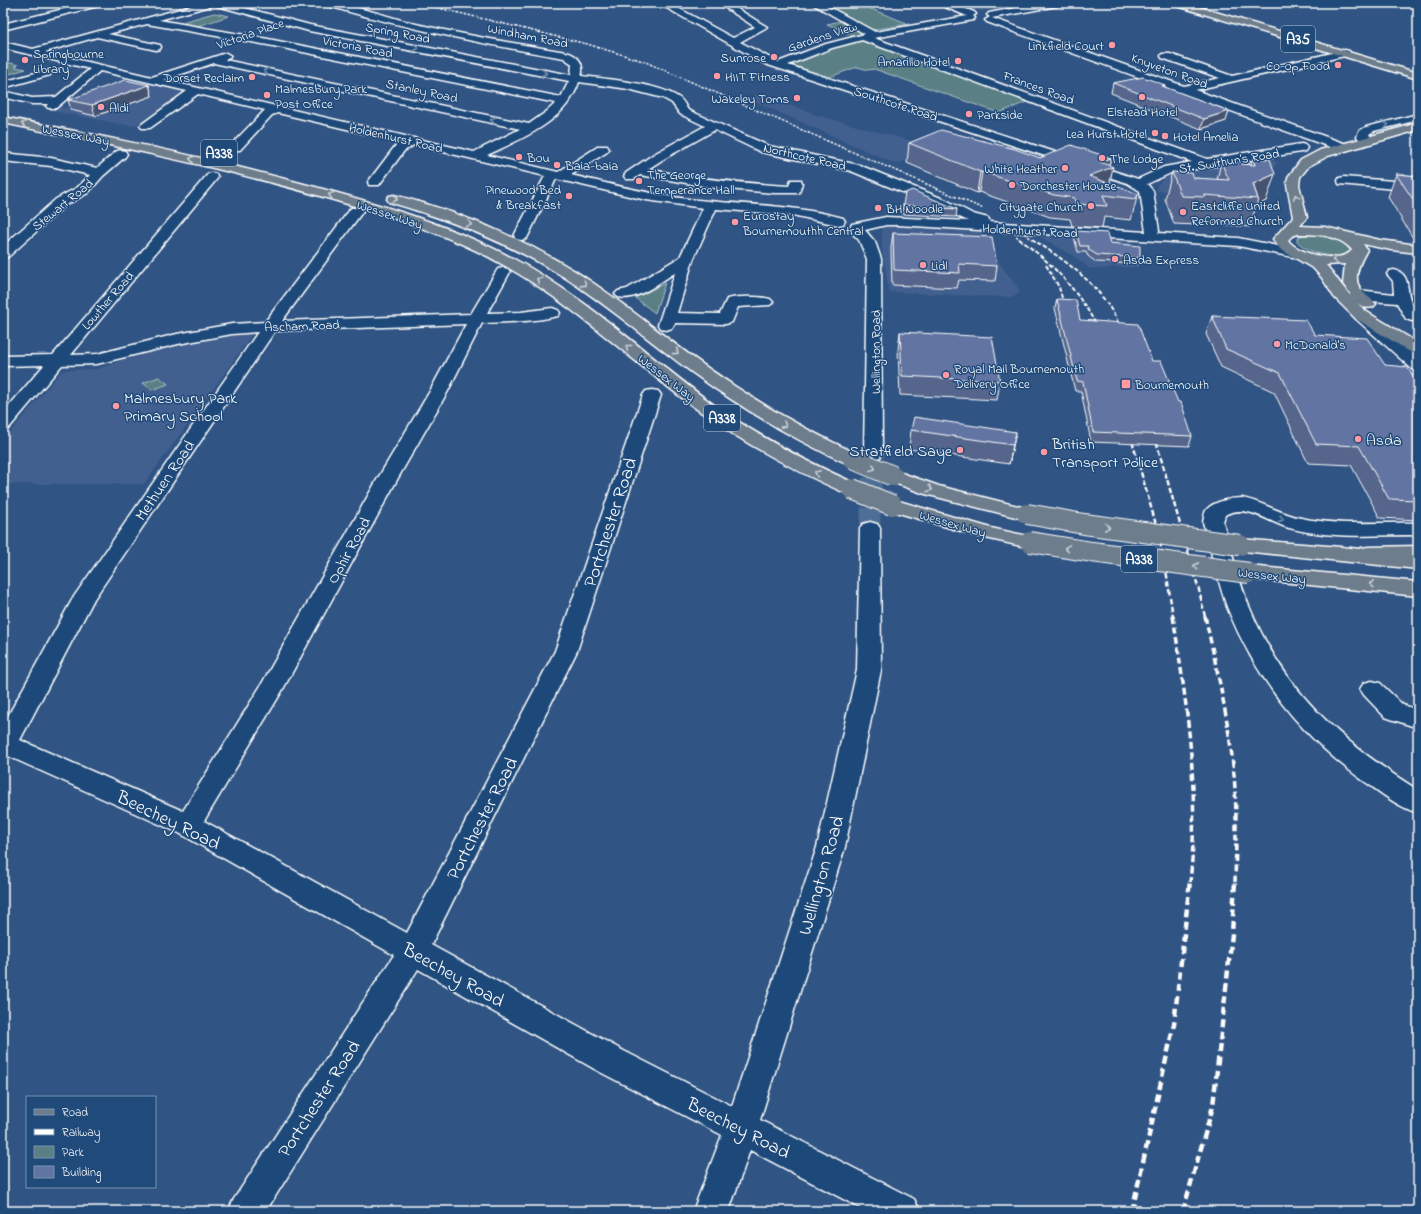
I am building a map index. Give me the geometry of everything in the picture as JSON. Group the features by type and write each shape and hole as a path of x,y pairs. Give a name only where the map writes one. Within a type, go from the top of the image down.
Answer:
{"main road":[{"name":"A35","path":"1177,3 1418,76"},
{"name":"Wessex Way","path":"3,108 126,133"},
{"name":"Wessex Way","path":"3,120 232,168 386,211 460,238 511,263 553,289 694,398 737,429 796,464 892,505 988,533 1030,542 1092,552 1249,573 1418,589"},
{"path":"1418,126 1342,147 1313,158 1298,170 1294,177 1293,185 1300,217 1280,238 1281,243 1286,248 1319,266 1328,276 1339,294 1361,315 1418,350"},
{"path":"1311,174 1321,165 1335,159 1418,133"},
{"name":"A338","path":"225,154 238,152"},
{"name":"Wessex Way","path":"370,186 473,225 541,258 593,289 685,359 739,397 799,433 853,459 893,476 932,490 1027,514 1091,525 1240,545 1341,553 1418,562"},
{"path":"1306,187 1306,193 1314,214 1339,235 1357,245 1360,250 1355,257 1349,278 1350,286 1374,310 1418,337"},
{"path":"1286,233 1311,230 1396,247 1418,249"},
{"path":"1301,255 1339,261 1355,257 1397,253 1418,255"},
{"path":"1341,553 1418,552"}],"street":[{"path":"3,4 7,3"},
{"path":"3,27 99,3"},
{"path":"34,52 212,3"},
{"name":"Spring Road","path":"216,3 309,28 576,79"},
{"name":"Windham Road","path":"328,3 399,23 479,40 566,55 577,62 578,69 576,79"},
{"name":"Southcote Road","path":"662,3 761,58 778,65 1139,183"},
{"path":"722,3 762,27 733,42"},
{"path":"815,3 874,35"},
{"name":"Knyveton Road","path":"942,3 980,18 1342,147"},
{"name":"Gardens View","path":"778,65 829,46 862,37 980,18 1057,3"},
{"path":"338,18 356,12"},
{"name":"Victoria Road","path":"147,21 268,42 564,101"},
{"name":"Victoria Place","path":"247,49 327,22"},
{"path":"96,35 156,47"},
{"name":"Frances Road","path":"862,37 1206,163"},
{"name":"Holdenhurst Road","path":"3,45 664,200 792,212 844,226 898,221 1181,238 1238,242 1301,255"},
{"name":"Victoria Place","path":"153,80 234,53"},
{"path":"1183,90 1344,53"},
{"path":"1166,56 1232,79"},
{"name":"Stanley Road","path":"192,58 531,128"},
{"path":"3,94 32,101 55,103 98,67"},
{"path":"3,85 46,73"},
{"path":"474,156 531,128 554,112 564,101 576,79"},
{"name":"Northcote Road","path":"576,79 610,82 665,94 676,100 684,112 765,149 855,168 921,195 974,220"},
{"path":"145,133 196,90"},
{"path":"238,152 268,113 278,109"},
{"path":"1367,140 1363,136 1363,133 1370,129 1418,117"},
{"path":"610,187 638,171 658,157 714,126"},
{"path":"370,186 400,148 413,141"},
{"name":"St. Swithun's Road","path":"1139,183 1168,170 1300,148"},
{"path":"521,236 556,175 603,149"},
{"name":"Stewart Road","path":"3,254 61,202 83,190 99,173 121,154"},
{"path":"3,157 25,157 78,166 99,173"},
{"path":"638,171 700,183 749,187 794,190 796,183"},
{"name":"Lowther Road","path":"3,424 212,177"},
{"path":"1344,179 1418,187"},
{"path":"1139,183 1146,191 1152,231"},
{"path":"711,205 686,260 668,321 726,319 732,302 765,302"},
{"name":"Methuen Road","path":"4,744 84,598 270,326 356,211"},
{"name":"Holdenhurst Road","path":"844,226 877,216 974,220 1246,236 1286,233"},
{"name":"Wellington Road","path":"844,226 871,250 874,259 874,453"},
{"path":"623,294 632,292 686,260"},
{"name":"Ophir Road","path":"188,825 270,691 388,478 439,391 476,319 503,272"},
{"path":"1394,274 1400,280 1402,299 1412,316"},
{"path":"1358,295 1402,299"},
{"name":"Ascham Road","path":"3,360 83,360 105,358 177,339 232,329 270,326 521,318 552,313"},
{"path":"1361,315 1418,365"},
{"name":"Portchester Road","path":"246,1211 413,952 566,651 652,395"},
{"path":"1418,529 1320,527 1298,524 1278,518 1245,504 1224,507 1215,513 1213,522 1238,606 1267,668 1293,704 1326,737 1380,780 1418,803"},
{"name":"Wellington Road","path":"711,1211 741,1128 831,847 869,670 870,528"},
{"path":"1372,689 1394,711 1418,719"},
{"name":"Beechey Road","path":"4,744 188,825 413,952 609,1060 902,1211"}],"shaded area":[{"path":"953,3 1019,3 1025,5 982,11 968,9"},
{"path":"151,82 187,91 146,120 132,126 53,111 57,108 77,107"},
{"path":"757,95 813,113 812,114 937,148 896,164 747,98"},
{"path":"1266,157 1277,162 1271,173 1201,193 1157,191 1157,186 1163,179 1177,173"},
{"path":"897,225 973,230 986,234 992,253 1020,291 1016,296 1008,297 889,292 882,248 882,226"},
{"path":"1037,235 1134,240 1138,267 1113,267 1104,269 1089,268 1075,257"},
{"name":"Malmesbury Park Primary School","path":"254,332 144,484 3,484 3,441 61,372 66,370 98,369 123,360 182,343"}],"green space":[{"path":"822,3 856,3 909,24 872,30"},
{"path":"214,13 229,16 195,27 175,24"},
{"path":"841,21 865,34 853,36 827,24"},
{"path":"861,40 1029,101 999,113 874,69 869,70 857,67 827,78 788,65 842,44"},
{"path":"7,62 18,65 15,67 26,69 3,76 3,64"},
{"path":"1306,233 1333,235 1355,248 1348,254 1335,256 1313,252 1297,241 1297,238"},
{"path":"665,283 655,313 635,298"},
{"path":"159,377 168,384 152,390 143,383"}],"building":[{"path":"1143,77 1165,85 1162,86 1229,111 1204,119 1113,83"},
{"path":"125,80 149,85 92,105 68,100"},
{"path":"941,130 1015,149 1040,158 1071,145 1111,158 1100,162 1113,167 1089,176 1138,194 1136,199 1103,195 1107,206 1076,204 1074,198 1054,195 980,172 909,143"},
{"path":"1253,158 1270,159 1275,174 1253,184 1258,199 1204,195 1206,197 1181,196 1172,172 1192,173 1194,178 1229,180 1221,162 1255,165"},
{"path":"1396,174 1418,176 1418,207"},
{"path":"912,190 957,209 903,205 905,193"},
{"path":"1076,231 1107,233 1110,243 1140,246 1140,258 1097,255 1089,250 1088,246 1080,246"},
{"path":"893,233 992,237 997,266 959,264 960,273 894,270"},
{"path":"1057,299 1076,300 1080,320 1138,324 1152,361 1161,361 1178,402 1181,402 1192,436 1093,432 1083,382 1077,381"},
{"name":"Asda","path":"1212,316 1306,320 1315,335 1367,338 1385,365 1407,367 1418,384 1418,500 1389,499 1359,446 1316,444 1280,373 1226,349"},
{"path":"900,332 992,337 1000,381 902,376"},
{"path":"914,417 1016,432 1013,445 911,430"}],"tunnel":[{"path":"870,528 873,453"}],"railway":[{"path":"418,3 587,44 643,61 984,209"},
{"path":"1025,234 1033,240"},
{"path":"1016,236 1021,240"},
{"path":"1019,239 1044,259 1066,281 1084,305 1100,332"},
{"path":"1032,239 1060,258 1085,278 1106,303 1123,333"},
{"path":"1046,265 1059,287 1065,309"},
{"path":"1130,434 1157,528 1167,576 1173,617"},
{"path":"1154,434 1199,590 1205,617"},
{"path":"1173,616 1187,716 1193,782 1194,815 1190,882"},
{"path":"1205,616 1222,695 1232,755 1236,802 1235,882"},
{"path":"1132,1211 1174,1024 1190,881"},
{"path":"1183,1211 1213,1106 1232,934 1235,881"}],"place":[{"name":"Linkfield Court","path":"1112,45"},
{"name":"Sunrose","path":"774,57"},
{"name":"Springbourne Library","path":"25,60"},
{"name":"Amarillo Hotel","path":"958,61"},
{"name":"Co-op Food","path":"1338,65"},
{"name":"HIIT Fitness","path":"717,76"},
{"name":"Dorset Reclaim","path":"252,77"},
{"name":"Malmesbury Park Post Office","path":"267,95"},
{"name":"Elstead Hotel","path":"1142,97"},
{"name":"Wakeley Toms","path":"797,98"},
{"name":"Aldi","path":"101,107"},
{"name":"Parkside","path":"969,114"},
{"name":"Lea Hurst Hotel","path":"1155,133"},
{"name":"Hotel Amelia","path":"1165,136"},
{"name":"Bou","path":"519,157"},
{"name":"The Lodge","path":"1102,158"},
{"name":"Baia-baia","path":"557,165"},
{"name":"White Heather","path":"1065,168"},
{"name":"The George Temperance Hall","path":"639,181"},
{"name":"Dorchester House","path":"1012,185"},
{"name":"Pinewood Bed & Breakfast","path":"569,196"},
{"name":"Citygate Church","path":"1091,206"},
{"name":"BH Noodle","path":"878,208"},
{"name":"Eastcliffe United Reformed Church","path":"1183,212"},
{"name":"Eurostay Bournemouthh Central","path":"735,222"},
{"name":"Asda Express","path":"1115,259"},
{"name":"Lidl","path":"923,265"},
{"name":"McDonald's","path":"1277,344"},
{"name":"Royal Mail Bournemouth Delivery Office","path":"946,375"},
{"name":"Bournemouth","path":"1126,384"},
{"name":"Malmesbury Park Primary School","path":"116,406"},
{"name":"Asda","path":"1358,439"},
{"name":"Stratfield Saye","path":"960,450"},
{"name":"British Transport Police","path":"1044,452"}]}
